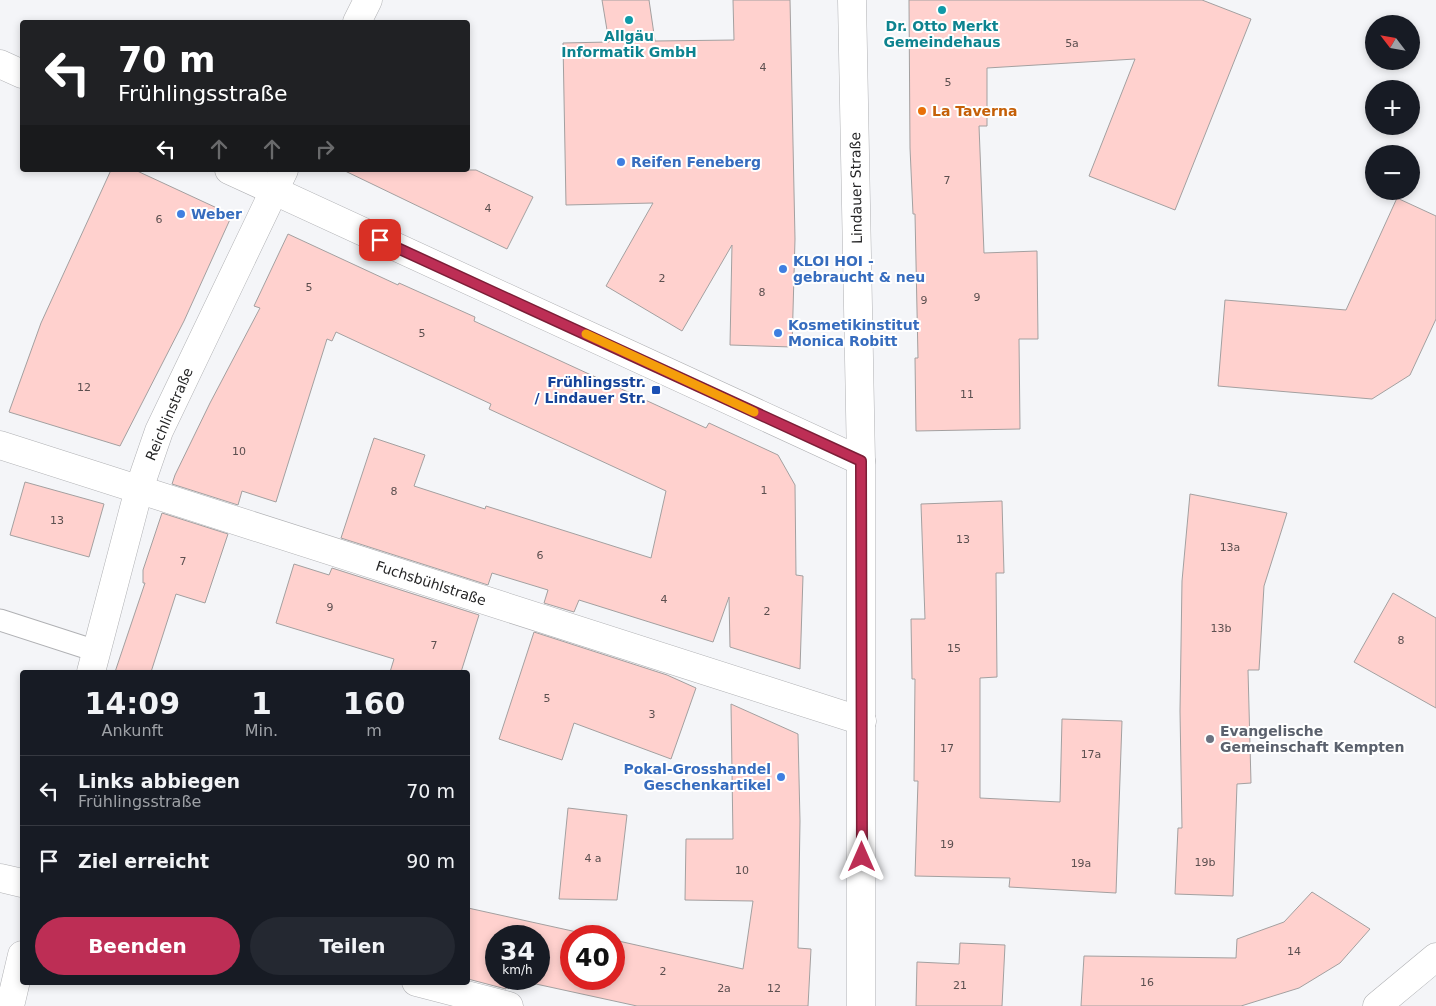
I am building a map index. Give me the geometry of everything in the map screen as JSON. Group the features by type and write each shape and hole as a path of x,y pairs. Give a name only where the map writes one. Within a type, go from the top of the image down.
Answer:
{"street":[{"path":"358,20 368,0"},
{"name":"Lindauer Straße","path":"852,0 861,461 861,1006"},
{"path":"0,64 20,73"},
{"path":"239,172 279,180 861,461"},
{"name":"Reichlinstraße","path":"94,662 139,489 159,431 279,180"},
{"name":"Fuchsbühlstraße","path":"0,445 862,721"},
{"path":"0,878 20,883"},
{"path":"1377,1006 1436,957"},
{"path":"10,1006 20,964"},
{"path":"428,985 509,1006"}],"lane":[{"path":"0,620 94,662"}],"building":[{"path":"602,0 649,0 655,41 734,40 733,0 790,0 795,239 792,347 730,345 732,245 682,331 606,286 653,203 566,205 563,43 609,42"},
{"path":"909,0 1202,0 1251,19 1175,210 1089,176 1135,59 987,68 987,126 979,126 984,253 1037,251 1038,339 1019,339 1020,429 916,431 915,358 918,358 915,214 913,214 910,148"},
{"path":"470,170 476,170 533,197 507,249 347,172 470,172"},
{"path":"110,172 139,172 232,215 184,321 120,446 9,412 41,323"},
{"path":"1396,200 1401,200 1436,216 1436,319 1410,375 1372,399 1218,386 1225,300 1346,310"},
{"path":"288,234 398,285 399,283 475,317 474,321 706,428 709,423 778,455 795,485 796,575 803,576 800,669 730,647 729,597 713,642 579,600 574,612 544,603 548,590 492,573 488,585 341,538 374,438 425,455 414,486 485,509 486,506 651,558 666,491 489,409 491,404 336,332 332,341 327,339 276,502 242,491 238,505 172,484 210,403 260,308 254,306"},
{"path":"25,482 104,504 89,557 10,535"},
{"path":"1190,494 1287,513 1264,586 1259,670 1248,670 1251,783 1237,784 1233,896 1175,894 1178,828 1182,828 1180,711 1182,581"},
{"path":"1002,501 1004,573 996,573 997,677 980,678 980,798 1060,802 1062,719 1122,721 1116,893 1009,887 1010,878 915,876 918,781 914,781 915,679 912,679 911,619 925,619 921,504"},
{"path":"162,513 228,534 205,603 176,594 152,670 116,670 145,583 143,583 143,570"},
{"path":"294,564 329,575 332,568 479,615 462,670 391,670 394,659 276,623"},
{"path":"1393,593 1436,618 1436,708 1354,662"},
{"path":"534,632 667,675 696,688 671,759 574,723 562,760 499,739"},
{"path":"731,704 798,734 800,821 798,948 811,949 808,1006 637,1006 564,990 625,990 625,942 743,969 753,901 685,900 686,839 733,839"},
{"path":"568,808 627,815 617,900 559,899"},
{"path":"1312,892 1370,929 1340,963 1299,988 1241,1006 1081,1006 1084,956 1236,958 1237,939 1284,922"},
{"path":"470,908 545,925 485,925 485,983 470,980"},
{"path":"550,926 560,928 560,989 550,987"},
{"path":"960,943 1005,945 1002,1006 916,1006 917,962 959,964"}],"slow traffic":[{"path":"586,334 754,412"}],"place":[{"name":"Dr. Otto Merkt Gemeindehaus","path":"942,10"},
{"name":"Allgäu Informatik GmbH","path":"629,20"},
{"name":"La Taverna","path":"922,111"},
{"name":"Reifen Feneberg","path":"621,162"},
{"name":"Weber","path":"181,214"},
{"name":"KLOI HOI - gebraucht & neu","path":"783,269"},
{"name":"Kosmetikinstitut Monica Robitt","path":"778,333"},
{"name":"Frühlingsstr. / Lindauer Str.","path":"656,390"},
{"name":"Evangelische Gemeinschaft Kempten","path":"1210,739"},
{"name":"Pokal-Grosshandel Geschenkartikel","path":"781,777"}],"route":[{"path":"380,240 861,461 862,857"}]}
